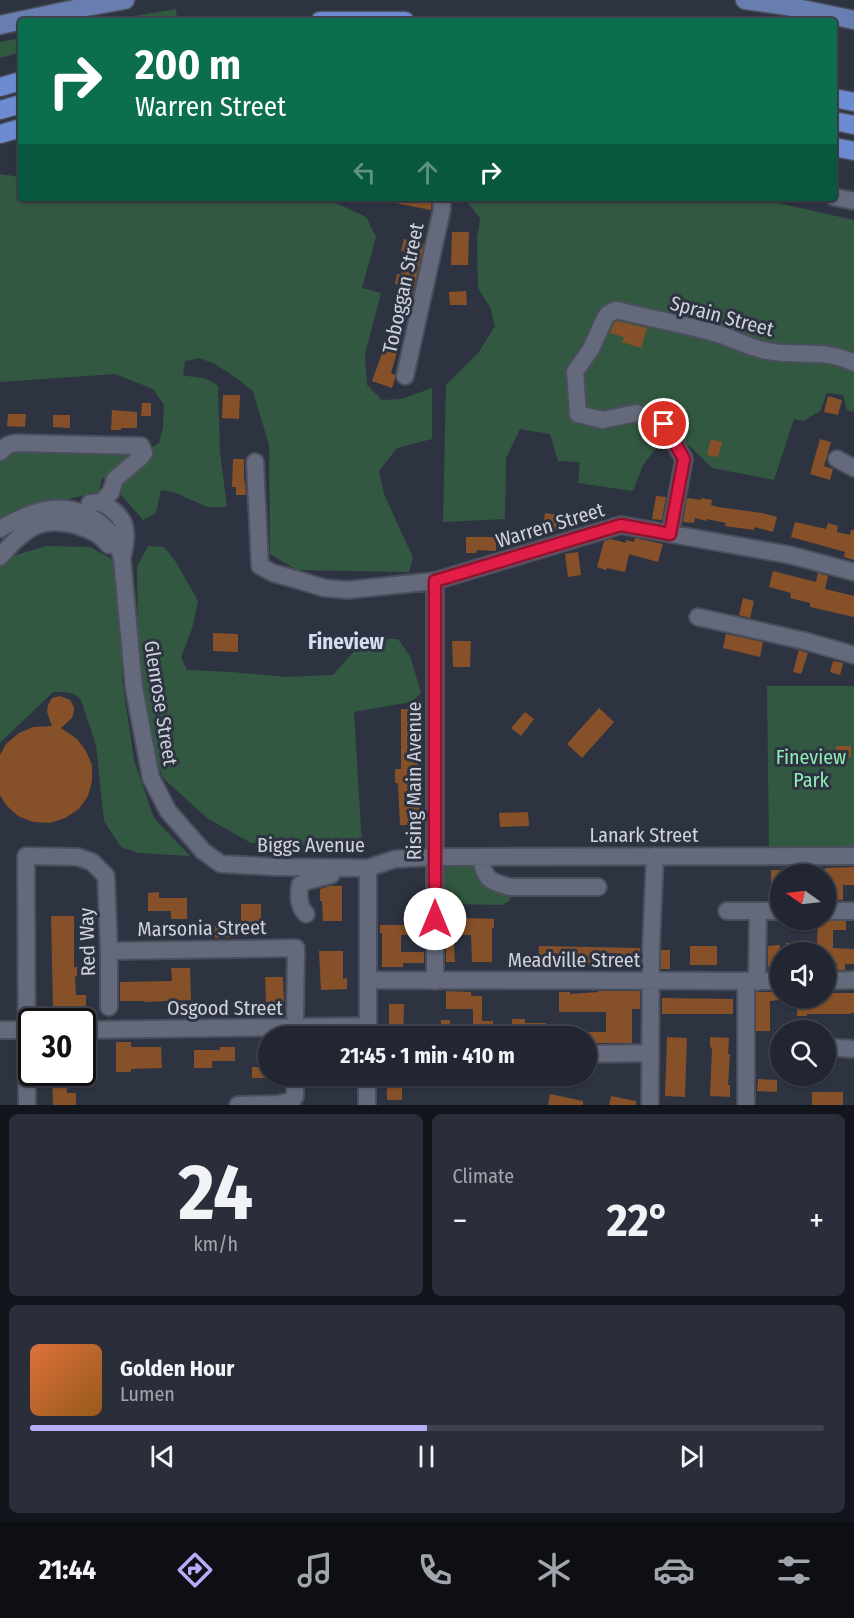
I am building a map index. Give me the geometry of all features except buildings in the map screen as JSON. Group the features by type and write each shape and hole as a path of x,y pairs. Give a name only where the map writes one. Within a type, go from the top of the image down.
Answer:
{"highway":[{"path":"0,87 18,82"},
{"path":"837,99 854,102"},
{"path":"0,110 18,105"},
{"path":"837,121 854,125"},
{"path":"0,134 18,129"},
{"path":"837,148 854,151"}],"main road":[{"path":"33,18 124,0"},
{"path":"745,0 854,20"},
{"path":"0,25 18,21"}],"street":[{"path":"837,198 854,201"},
{"name":"Toboggan Street","path":"405,376 442,204"},
{"name":"Sprain Street","path":"670,534 684,459 664,424 636,413 603,420 578,414 575,372 591,349 605,318 611,312 616,310 715,333 767,351 811,352 854,363"},
{"path":"0,452 8,445 15,443 141,446 144,453 115,479 111,492 100,503"},
{"path":"837,459 854,468"},
{"name":"Warren Street","path":"255,462 261,566 273,573 316,585 347,590 435,581 621,525 790,555 854,572"},
{"path":"67,509 86,503 100,503 116,513 124,525 125,545 122,558"},
{"name":"Glenrose Street","path":"0,529 35,513 51,509 67,509 84,514 98,522 117,541 122,558 134,688 151,778 168,811 203,851 221,864"},
{"path":"0,557 22,534 37,525 64,522 97,533 122,558"},
{"name":"Rising Main Avenue","path":"435,581 435,981"},
{"path":"698,617 805,641 854,655"},
{"name":"Red Way","path":"29,1008 26,856 78,857 92,862 105,876 109,1007"},
{"path":"650,1105 650,981 655,856"},
{"name":"Lanark Street","path":"434,857 854,856"},
{"name":"Biggs Avenue","path":"221,864 339,869 368,868 395,859 434,857"},
{"path":"482,857 486,877 497,884 510,887 598,887"},
{"path":"368,868 368,1026"},
{"path":"306,914 301,909 298,892 300,885 307,881 330,876 339,869"},
{"path":"727,911 770,911"},
{"path":"746,1105 758,911"},
{"path":"836,911 854,911"},
{"name":"Marsonia Street","path":"109,951 297,948 295,1026"},
{"name":"Meadville Street","path":"368,980 770,981"},
{"path":"836,981 854,980"},
{"name":"Osgood Street","path":"96,1030 258,1028"},
{"path":"0,1030 18,1030"},
{"path":"836,1048 854,1049"},
{"path":"597,1054 650,1053"},
{"path":"27,1105 28,1086"},
{"path":"238,1105 279,1104 293,1100 295,1086"},
{"path":"367,1086 367,1105"}],"green space":[{"path":"176,9 177,18 122,18"},
{"path":"18,39 18,53 0,58 0,42"},
{"path":"0,174 18,177 18,201 331,201 366,217 376,237 362,288 381,293 365,354 367,385 382,400 402,399 432,388 432,439 397,448 379,471 384,494 413,558 409,572 297,570 270,554 269,445 253,391 215,364 199,358 185,361 183,375 205,379 218,386 220,452 227,507 207,507 176,493 161,490 156,513 143,520 109,481 102,478 99,492 42,503 0,524 0,445 8,452 143,453 159,443 163,428 164,405 153,389 115,374 0,382"},
{"path":"466,201 768,201 854,220 854,412 847,410 843,395 827,393 820,411 803,421 794,419 774,480 712,468 689,445 657,447 643,465 633,491 578,483 580,462 558,461 550,434 520,429 506,458 505,519 443,522 446,385 479,352 495,326 490,307 478,288 477,240 480,218"},
{"path":"46,546 90,547 117,562 121,606 122,679 134,760 154,818 190,856 138,853 121,847 104,821 96,745 81,700 75,695 53,692 0,743 0,565 6,558"},
{"path":"148,546 164,547 176,562 198,601 192,629 181,657 187,670 285,677 333,675 365,639 398,639 410,656 421,693 411,702 354,712 362,846 251,843 207,818 163,778 146,729 138,643 137,566"},
{"name":"Fineview Park","path":"767,686 854,686 854,850 769,850"},
{"path":"449,864 476,864 510,890 510,900 502,905 447,902 444,898 442,884 444,870"}],"district":[{"name":"Fineview","path":"346,642"}],"route":[{"path":"435,919 435,581 621,525 670,534 684,459 664,424"}]}
